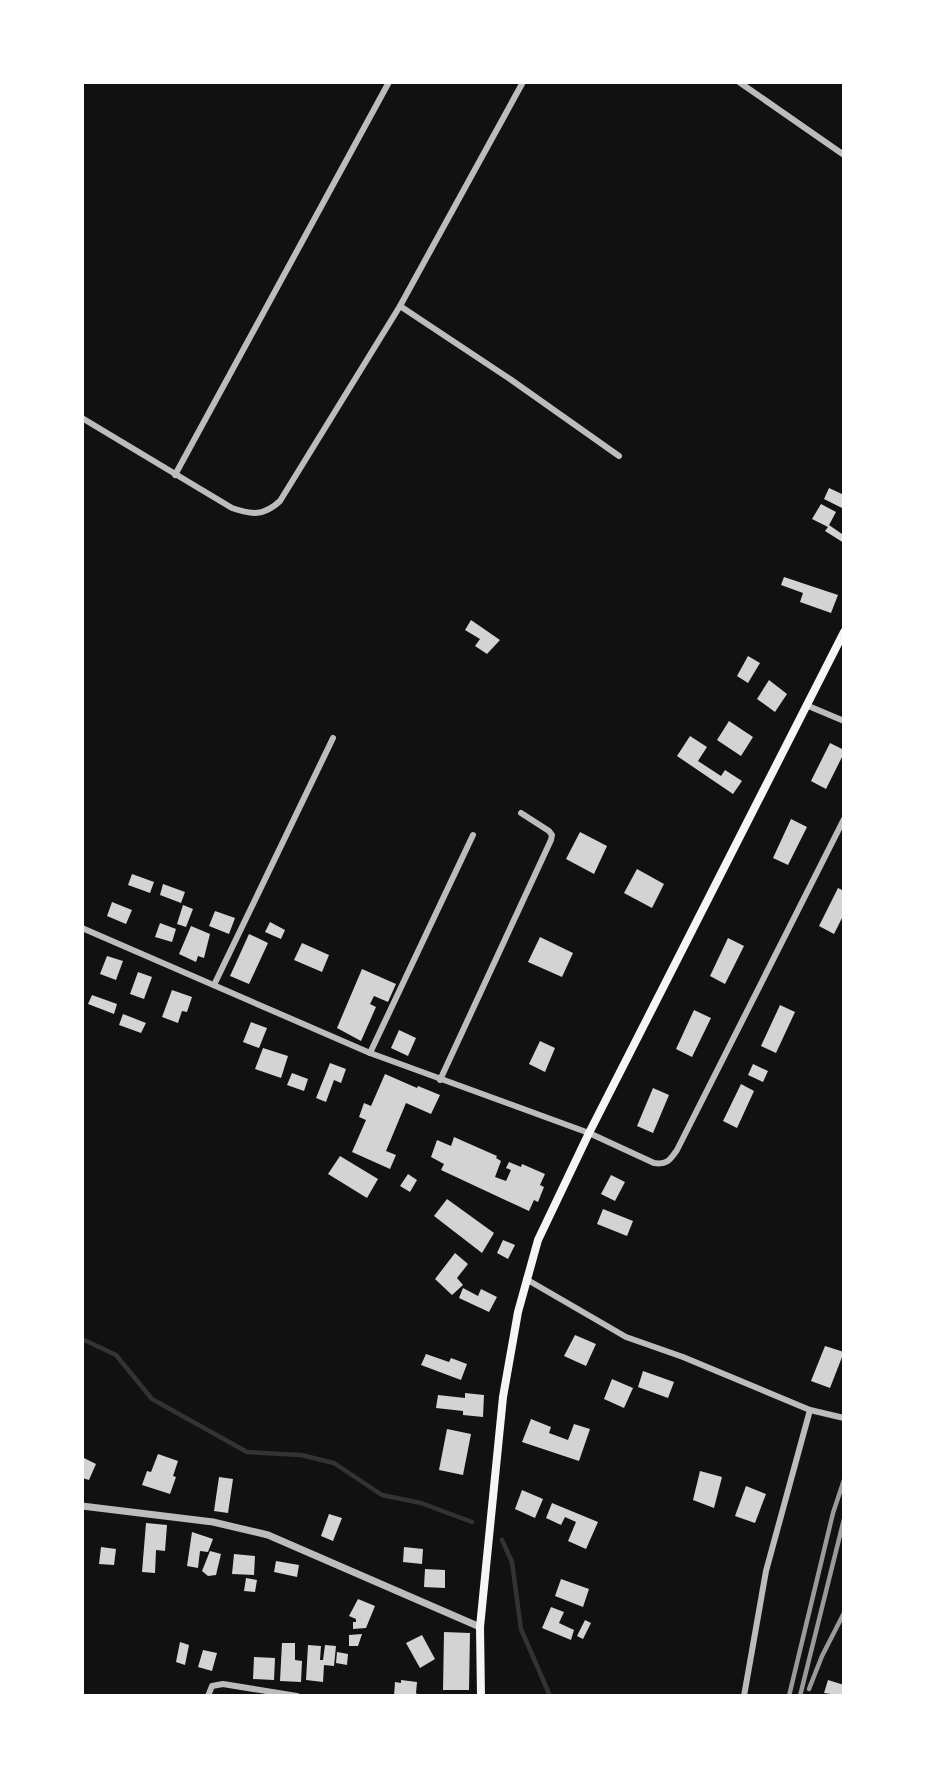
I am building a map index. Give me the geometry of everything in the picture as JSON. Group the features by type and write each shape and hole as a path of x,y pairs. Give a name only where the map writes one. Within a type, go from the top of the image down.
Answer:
{"main road":[{"path":"481,1696 481,1627 503,1396 526,1279 538,1240 589,1133 844,632"}],"street":[{"path":"175,475 389,82"},
{"path":"82,418 232,508 247,513 269,512 280,501 400,306 523,82"},
{"path":"739,82 844,155"},
{"path":"400,306 619,456"},
{"path":"806,705 844,721"},
{"path":"214,985 333,738"},
{"path":"440,1080 551,840 549,831 521,813"},
{"path":"82,928 370,1053 589,1133 654,1163 668,1162 844,819"},
{"path":"370,1053 473,835"},
{"path":"526,1279 626,1337 683,1357 810,1410 844,1418"},
{"path":"744,1696 765,1571 810,1410"},
{"path":"82,1506 213,1522 268,1535 481,1627"},
{"path":"208,1696 212,1686 223,1684 297,1696"}],"building":[{"path":"829,488 844,495 844,509 824,499"},
{"path":"821,504 836,512 829,525 842,534 844,531 844,543 825,531 828,527 812,519"},
{"path":"784,577 838,595 831,613 800,602 803,593 781,585"},
{"path":"471,620 500,640 487,654 475,646 480,639 465,630"},
{"path":"748,656 760,663 748,683 737,676"},
{"path":"769,680 787,694 775,712 757,699"},
{"path":"729,721 753,737 741,756 717,740"},
{"path":"690,736 707,747 698,761 721,776 725,770 742,781 733,794 677,756"},
{"path":"830,743 844,750 844,753 826,789 811,781"},
{"path":"791,819 807,827 788,865 773,858"},
{"path":"580,832 607,846 594,874 566,859"},
{"path":"637,869 664,884 652,908 624,893"},
{"path":"132,874 154,882 150,893 128,885"},
{"path":"163,884 185,892 181,903 160,895"},
{"path":"838,888 844,891 844,914 834,934 819,926"},
{"path":"112,902 132,910 126,924 107,916"},
{"path":"183,905 193,909 186,927 177,924"},
{"path":"215,911 235,918 229,934 209,926"},
{"path":"270,922 285,930 281,939 265,932"},
{"path":"160,923 176,929 172,942 155,937"},
{"path":"191,926 210,934 204,958 198,956 196,962 179,954"},
{"path":"249,934 268,943 249,984 230,976"},
{"path":"540,937 573,953 562,977 528,962"},
{"path":"728,938 744,946 725,984 710,976"},
{"path":"302,943 329,955 322,972 294,960"},
{"path":"107,956 123,961 116,980 100,974"},
{"path":"362,969 396,984 388,1002 374,996 370,1004 376,1007 361,1041 337,1028"},
{"path":"138,972 152,977 144,999 130,994"},
{"path":"172,990 192,997 187,1012 182,1011 178,1023 162,1017"},
{"path":"92,995 117,1004 114,1014 88,1004"},
{"path":"780,1005 795,1012 776,1053 761,1046"},
{"path":"694,1010 711,1018 692,1057 676,1049"},
{"path":"123,1014 146,1023 141,1033 119,1025"},
{"path":"251,1022 267,1028 259,1048 243,1042"},
{"path":"399,1030 416,1038 408,1056 391,1048"},
{"path":"540,1041 555,1048 545,1072 529,1064"},
{"path":"263,1048 288,1056 281,1078 255,1069"},
{"path":"330,1063 346,1069 341,1083 334,1080 326,1102 316,1098"},
{"path":"753,1064 768,1071 763,1082 748,1075"},
{"path":"292,1073 308,1079 304,1091 287,1085"},
{"path":"385,1074 440,1095 431,1114 406,1103 386,1151 396,1155 390,1169 352,1152 366,1120 359,1117 364,1103 371,1106"},
{"path":"741,1084 754,1091 737,1128 723,1121"},
{"path":"653,1088 669,1095 653,1133 637,1126"},
{"path":"454,1137 497,1156 501,1161 495,1177 506,1181 511,1170 506,1168 509,1162 521,1167 522,1164 545,1174 540,1185 544,1187 538,1202 534,1200 529,1211 441,1170 444,1164 431,1157 437,1140 451,1146"},
{"path":"340,1156 378,1179 367,1198 328,1174"},
{"path":"408,1174 417,1180 410,1192 400,1186"},
{"path":"611,1175 625,1182 615,1201 601,1194"},
{"path":"447,1199 494,1233 482,1253 434,1216"},
{"path":"603,1209 633,1221 627,1236 597,1224"},
{"path":"503,1240 515,1245 508,1259 497,1253"},
{"path":"455,1253 468,1264 457,1278 463,1285 452,1295 435,1279"},
{"path":"463,1288 478,1296 481,1289 497,1297 489,1312 459,1298"},
{"path":"575,1335 596,1344 586,1366 564,1356"},
{"path":"825,1346 844,1352 830,1388 811,1381"},
{"path":"426,1354 449,1362 451,1358 467,1364 461,1380 421,1365"},
{"path":"643,1371 674,1382 668,1398 638,1387"},
{"path":"612,1379 633,1388 624,1408 604,1399"},
{"path":"465,1393 484,1395 483,1417 463,1415 463,1411 436,1408 438,1395 465,1398"},
{"path":"531,1419 551,1427 549,1433 568,1440 574,1424 590,1429 579,1461 522,1442"},
{"path":"447,1429 471,1434 463,1475 439,1470"},
{"path":"158,1454 178,1461 170,1494 142,1485"},
{"path":"82,1457 96,1464 89,1480 82,1478"},
{"path":"700,1471 722,1477 714,1508 693,1500"},
{"path":"219,1477 233,1479 228,1513 214,1511"},
{"path":"746,1486 766,1494 755,1523 735,1516"},
{"path":"522,1490 543,1499 535,1518 515,1509"},
{"path":"552,1503 598,1522 586,1549 568,1541 576,1522 565,1517 561,1525 546,1518"},
{"path":"329,1514 342,1518 333,1541 321,1536"},
{"path":"146,1523 167,1525 165,1551 156,1550 155,1573 142,1572"},
{"path":"192,1532 213,1539 208,1552 200,1551 198,1568 187,1566"},
{"path":"101,1547 116,1549 114,1565 99,1564"},
{"path":"404,1547 423,1549 422,1564 403,1562"},
{"path":"210,1551 221,1554 216,1575 208,1576 202,1571"},
{"path":"234,1554 255,1556 254,1575 232,1574"},
{"path":"276,1561 299,1565 297,1577 274,1572"},
{"path":"425,1569 445,1570 445,1588 424,1587"},
{"path":"246,1578 257,1580 255,1592 244,1591"},
{"path":"561,1579 589,1589 583,1607 555,1596"},
{"path":"358,1599 375,1606 366,1628 353,1629 356,1619 349,1616"},
{"path":"551,1607 564,1612 559,1623 574,1630 571,1640 542,1628"},
{"path":"585,1620 591,1623 583,1639 577,1636"},
{"path":"444,1632 470,1633 469,1690 443,1690"},
{"path":"362,1634 358,1646 349,1646 349,1635"},
{"path":"422,1635 435,1659 420,1668 406,1643"},
{"path":"180,1642 189,1645 185,1665 176,1662"},
{"path":"282,1643 295,1643 295,1660 302,1661 301,1682 280,1681"},
{"path":"308,1645 321,1646 320,1660 323,1660 325,1645 336,1646 334,1666 324,1665 323,1682 306,1680"},
{"path":"203,1650 217,1653 212,1671 198,1667"},
{"path":"337,1652 348,1654 347,1665 336,1663"},
{"path":"254,1657 275,1658 274,1680 253,1679"},
{"path":"401,1680 417,1682 416,1693 420,1696 394,1696 395,1682 401,1683"},
{"path":"828,1680 844,1685 844,1696 824,1693"}],"waterway":[{"path":"82,1339 116,1355 152,1399 247,1452 301,1455 334,1463 382,1495 421,1503 472,1522"},
{"path":"502,1540 512,1562 521,1629 550,1696"}],"railway":[{"path":"789,1696 833,1513 844,1480"},
{"path":"800,1696 844,1519"},
{"path":"809,1689 844,1613"}]}
